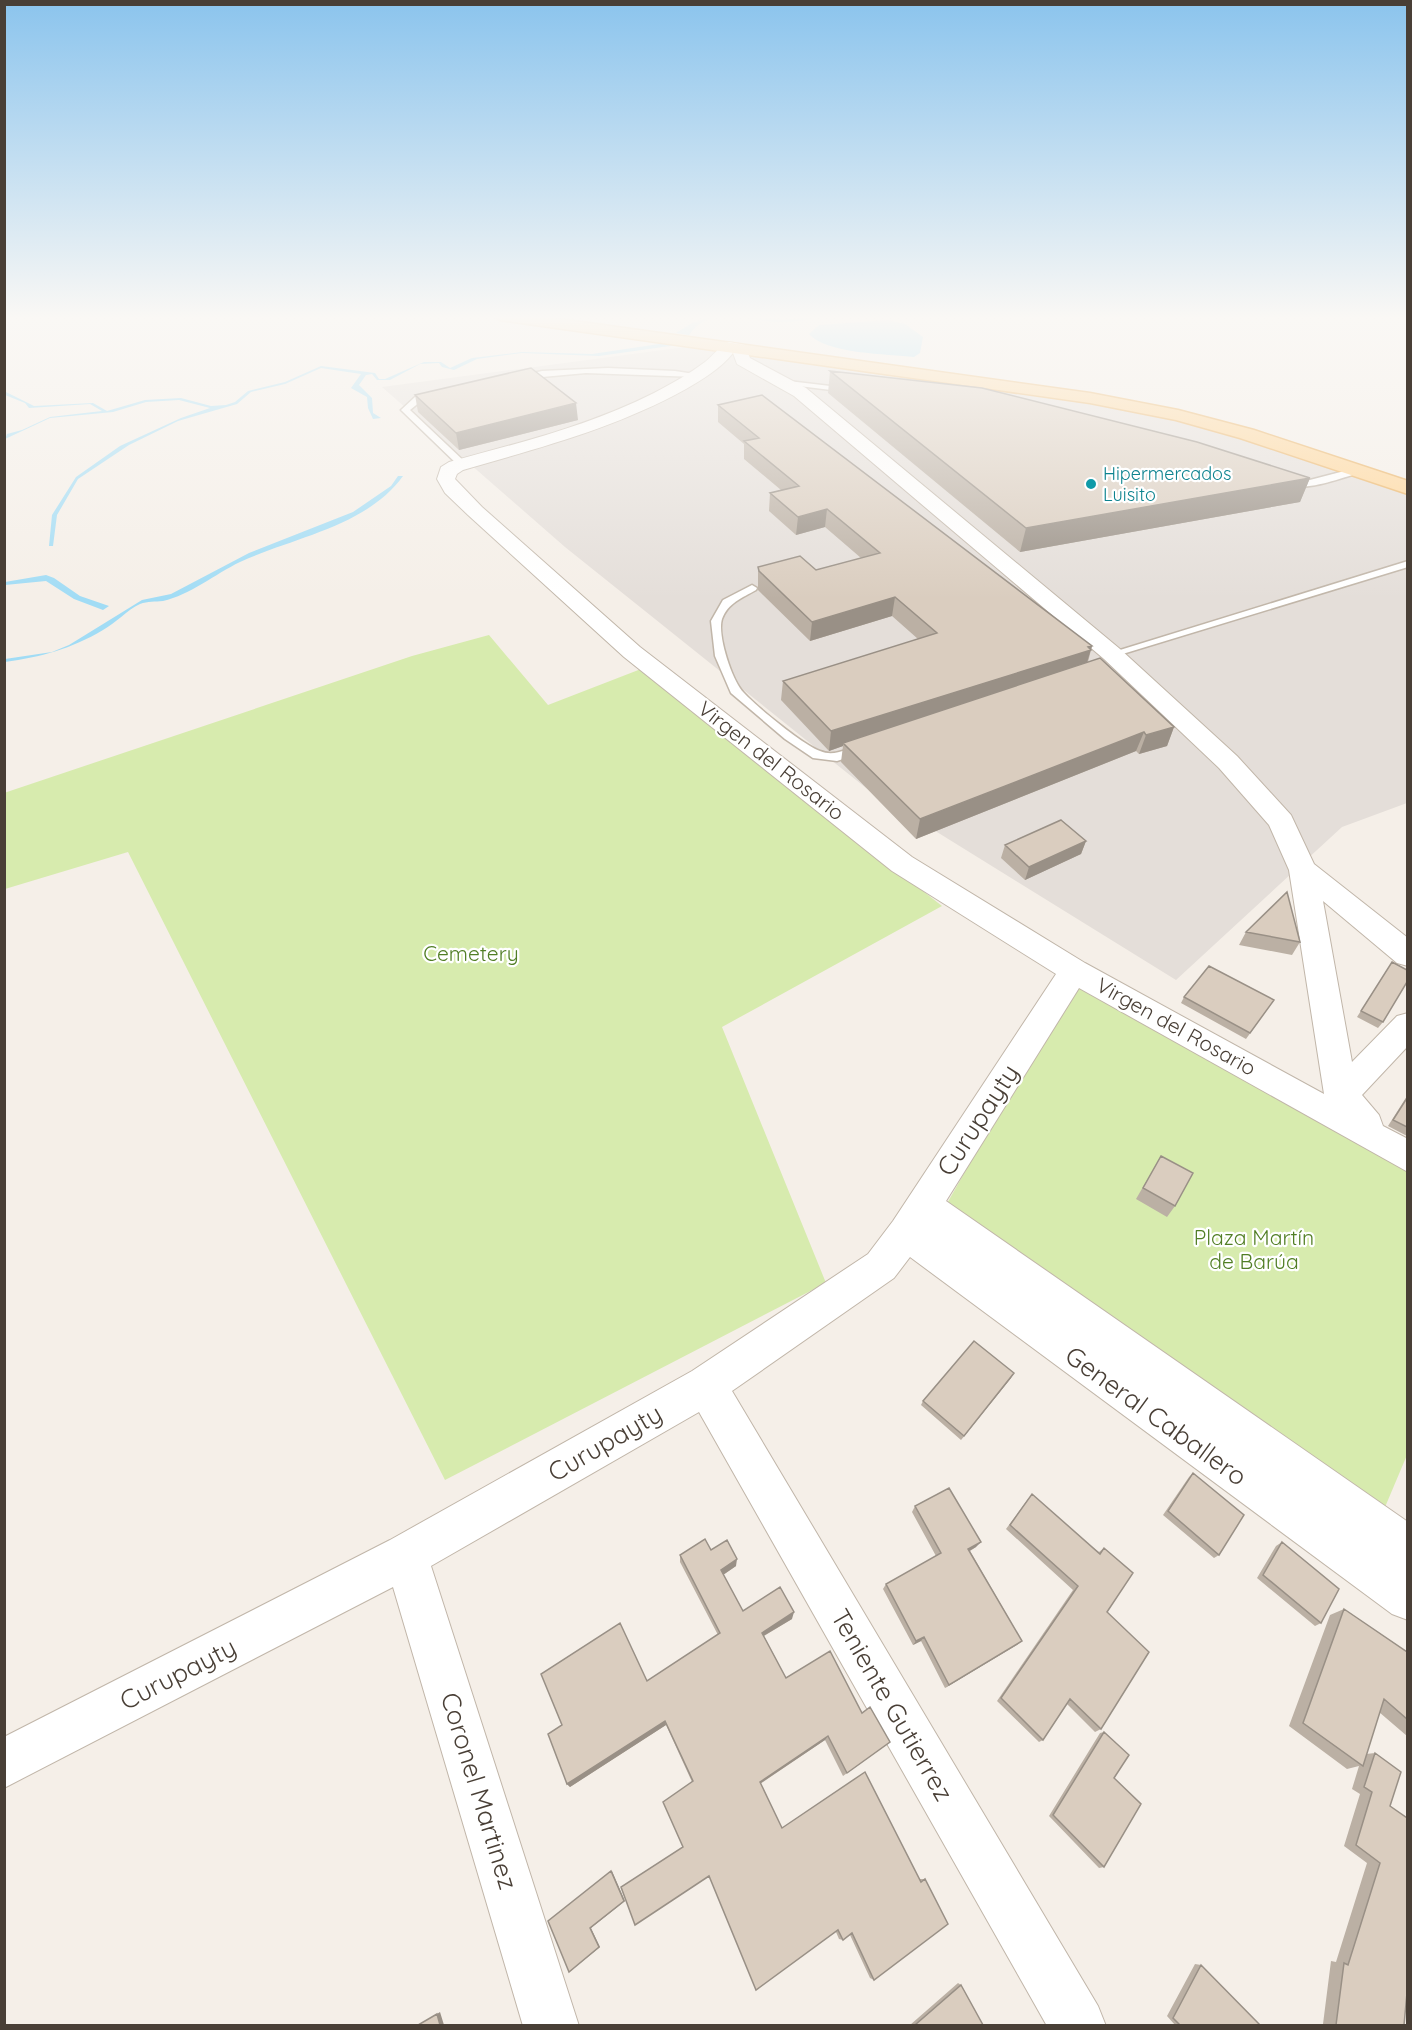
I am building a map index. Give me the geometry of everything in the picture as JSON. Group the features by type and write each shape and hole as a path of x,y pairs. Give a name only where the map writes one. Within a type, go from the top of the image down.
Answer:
{"main road":[{"path":"1155,410 1178,414 1247,434 1407,488"}],"street":[{"path":"462,464 611,420 636,410"},
{"path":"821,410 1228,762 1281,821 1303,870 1341,1095 1379,1140"},
{"name":"Virgen del Rosario","path":"462,464 451,469 446,475 452,489 632,652 903,864 1074,971 1407,1157"},
{"path":"1303,870 1407,955"},
{"name":"Curupayty","path":"4,1764 406,1556 706,1385 881,1266 914,1219 1074,971"},
{"path":"1341,1095 1407,1025"},
{"name":"General Caballero","path":"914,1219 1407,1549"},
{"name":"General Caballero","path":"914,1219 1404,1585"},
{"name":"Teniente Gutierrez","path":"706,1385 1078,2025"},
{"name":"Coronel Martinez","path":"406,1556 551,2025"}],"lane":[{"path":"405,410 462,464"},
{"path":"1278,481 1306,484 1356,471"},
{"path":"1115,662 1407,564"},
{"path":"752,588 727,602 716,621 720,656 737,693 789,736 817,755 837,757 872,746"}],"shaded area":[{"path":"408,410 1125,410 1217,430 1407,491 1407,803 1342,827 1176,980 866,788 565,547"}],"green space":[{"name":"Cemetery","path":"489,635 548,705 641,669 942,906 722,1027 826,1283 445,1480 128,852 5,889 4,793 412,656"},
{"name":"Plaza Martín de Barúa","path":"1076,976 1407,1166 1407,1455 1380,1519 945,1207"}],"water":[{"path":"100,410 120,410 50,418 5,439 7,434 50,417 102,411"},
{"path":"205,410 217,410 178,421 129,445 78,479 57,515 53,546 49,546 52,515 76,477 120,446 181,418"},
{"path":"369,410 373,410 373,413 381,418 373,419"},
{"path":"398,476 403,476 388,493 370,507 328,529 240,562 173,598 140,604 108,627 67,647 56,651 43,655 31,658 5,662 5,659 52,652 69,645 142,600 171,594 249,553 353,512 391,486"},
{"path":"46,575 80,596 109,606 103,610 74,599 46,581 5,585 5,582"}],"building":[{"path":"431,410 549,410 456,433"},
{"path":"724,410 781,410 1092,646 1088,647 1091,650 831,731 783,681 937,633 895,597 812,622 759,571 758,567 800,556 816,570 880,553 827,509 798,517 770,493 799,486 744,441 759,438"},
{"name":"Hipermercados Luisito","path":"878,410 1069,410 1197,442 1310,478 1026,528"},
{"path":"1100,658 1174,727 1146,735 1144,732 920,819 843,743"},
{"path":"1061,820 1086,841 1029,867 1005,845"},
{"path":"1287,892 1300,942 1246,932"},
{"path":"1392,962 1407,970 1407,982 1383,1022 1361,1011"},
{"path":"1209,966 1274,1000 1250,1033 1184,997"},
{"path":"1407,1098 1407,1127 1393,1120"},
{"path":"1161,1156 1193,1173 1175,1206 1143,1188"},
{"path":"974,1341 1014,1373 964,1436 923,1401"},
{"path":"1193,1473 1244,1515 1219,1555 1168,1511"},
{"path":"949,1488 981,1542 968,1549 1022,1641 949,1685 924,1637 916,1641 886,1584 941,1553 915,1506"},
{"path":"1032,1494 1100,1554 1104,1548 1133,1573 1107,1612 1149,1652 1101,1729 1070,1699 1043,1740 1001,1698 1078,1586 1010,1525"},
{"path":"705,1539 711,1550 727,1540 737,1559 721,1570 743,1611 780,1587 794,1612 762,1633 786,1678 830,1651 862,1713 870,1707 890,1742 847,1773 828,1736 760,1782 782,1828 865,1772 921,1882 925,1879 948,1924 874,1980 852,1933 843,1940 838,1930 756,1990 709,1876 635,1925 621,1887 683,1847 663,1802 693,1781 665,1721 567,1784 548,1734 562,1725 541,1674 620,1623 647,1681 720,1633 680,1555"},
{"path":"1282,1542 1339,1589 1321,1623 1263,1575"},
{"path":"1344,1609 1407,1652 1407,1719 1384,1699 1363,1766 1303,1723"},
{"path":"1104,1732 1129,1755 1114,1778 1141,1804 1104,1867 1053,1815"},
{"path":"1375,1753 1401,1772 1390,1806 1407,1818 1407,1993 1404,2025 1336,2025 1344,1963 1348,1965 1380,1863 1356,1845 1372,1792 1364,1787"},
{"path":"611,1871 624,1901 590,1928 599,1947 569,1972 548,1921"},
{"path":"1201,1965 1260,2025 1180,2025 1173,2018"},
{"path":"961,1985 983,2025 915,2025"},
{"path":"437,2014 440,2025 418,2025"}],"place":[{"name":"Hipermercados Luisito","path":"1091,484"}]}
